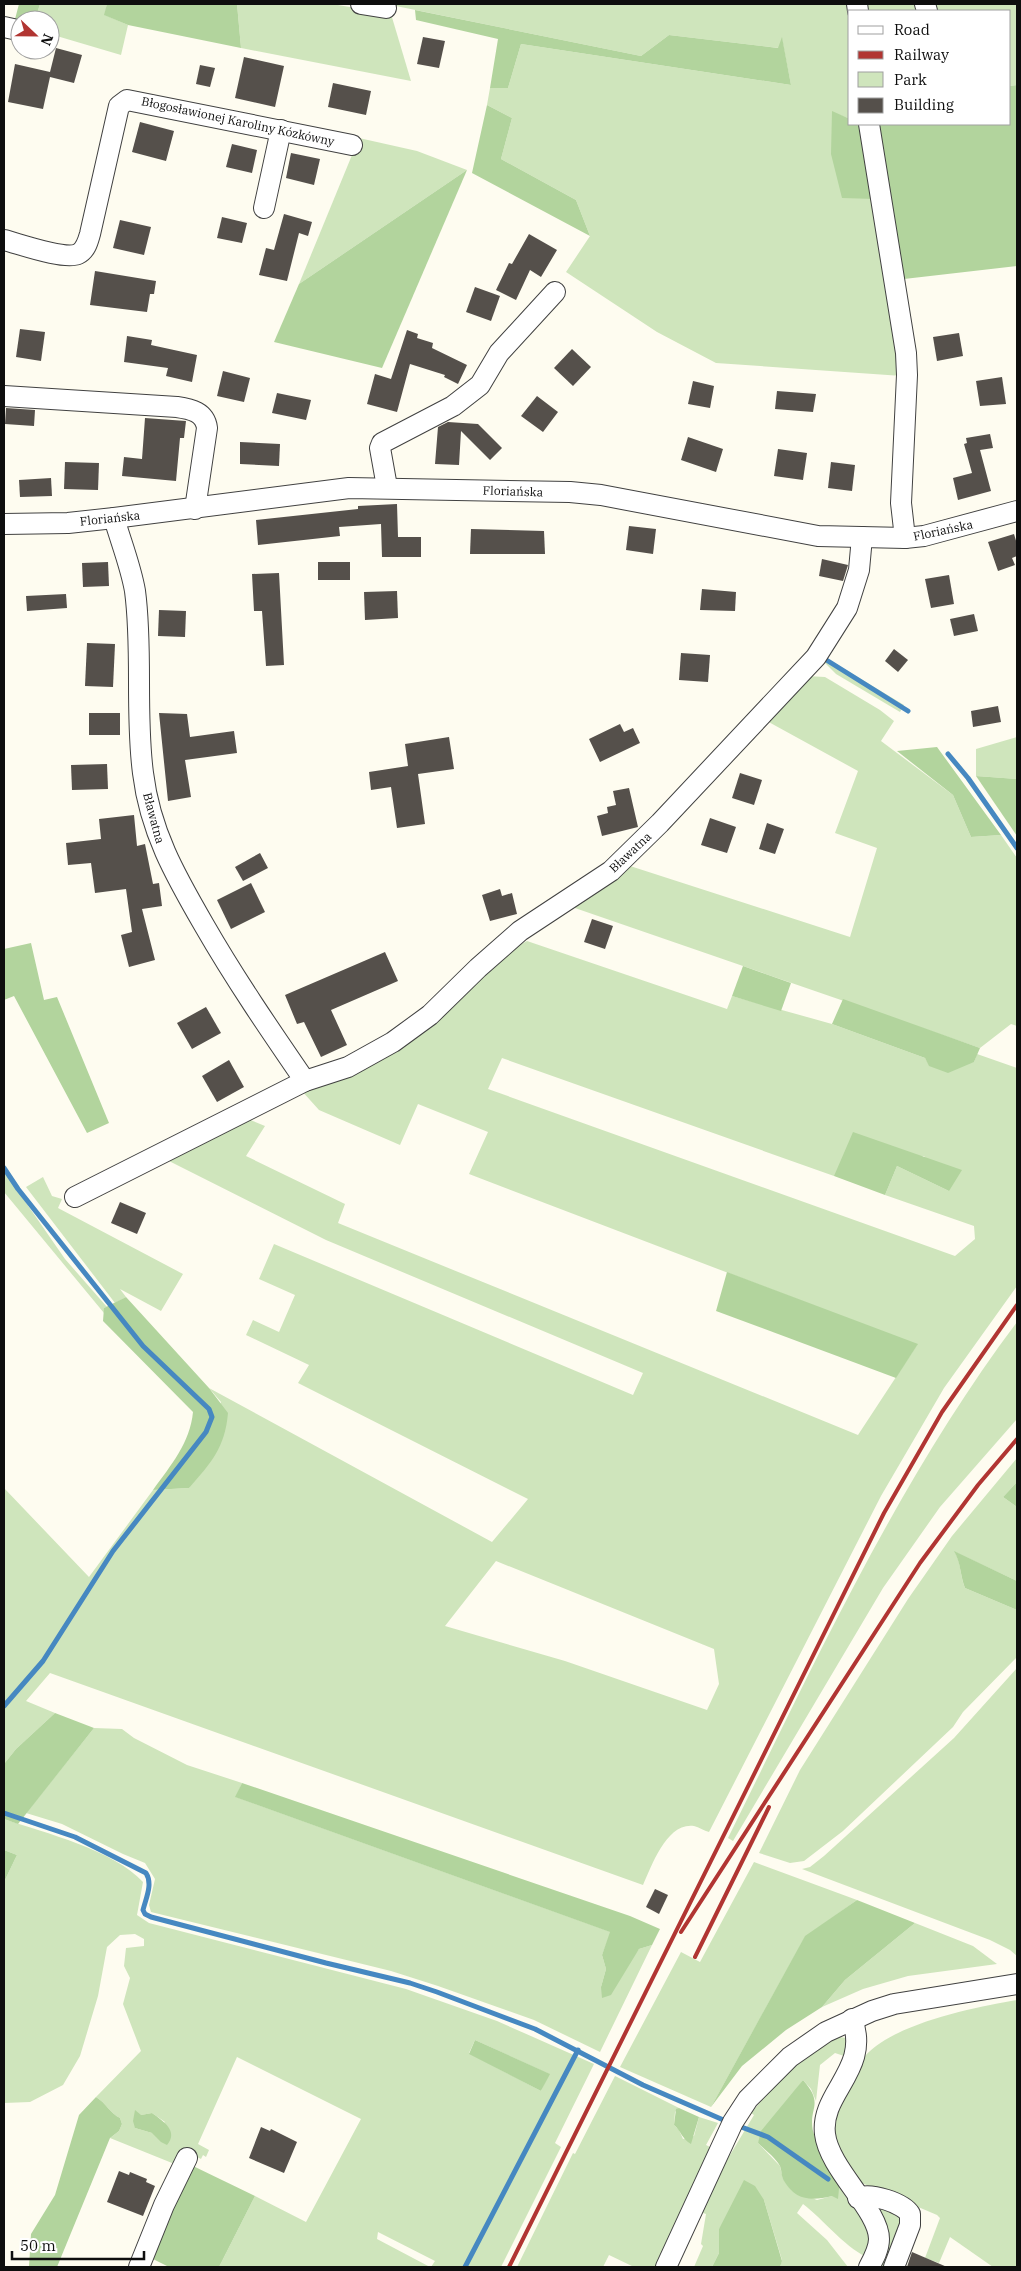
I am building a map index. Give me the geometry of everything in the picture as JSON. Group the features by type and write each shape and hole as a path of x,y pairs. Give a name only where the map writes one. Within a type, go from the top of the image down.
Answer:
{"street":[{"path":"361,4 386,8"},
{"name":"Błogosławionej Karoliny Kózkówny","path":"4,240 63,255 78,254 83,250 90,234 119,106 126,100 352,145"},
{"path":"869,125 906,353 907,375 901,503 905,538"},
{"path":"264,208 280,130"},
{"path":"387,487 380,448 382,444 453,406 480,385 499,353 555,292"},
{"path":"4,396 177,407 195,411 204,419 207,428 195,509"},
{"name":"Floriańska","path":"4,524 114,518 195,509 319,490 387,487 601,495 818,536 905,538 940,533 1017,511"},
{"name":"Bławatna","path":"114,518 134,589 139,635 139,696 143,773 157,836 173,872 229,968 305,1081"},
{"name":"Bławatna","path":"75,1197 305,1081 348,1067 393,1042 430,1015 478,968 520,931 611,871 660,823 816,657 847,608 858,570 862,537"},
{"path":"666,2267 733,2122 748,2099 790,2057 826,2032 852,2019 894,2004 1017,1984"},
{"path":"852,2019 857,2034 856,2050 852,2064 828,2112 825,2134 832,2157 876,2225 879,2236 878,2246 869,2267"},
{"path":"139,2267 157,2219 187,2158"},
{"path":"858,2198 866,2194 873,2195 904,2208 910,2214 910,2225 894,2267"}],"green space":[{"path":"19,4 40,4 38,10 17,10"},
{"path":"40,4 107,4 105,15 128,25 121,55 60,37 60,10 38,10"},
{"path":"107,4 237,4 241,48 128,25 104,15"},
{"path":"237,4 332,4 391,14 411,81 241,48"},
{"path":"386,4 1017,4 1017,85 1011,86 1011,10 848,10 848,118 832,112 875,199 902,376 716,363 657,332 566,272 590,236 576,200 501,159 512,118 487,105 490,88 508,88 521,44 791,85 782,39 779,48 669,35 641,56"},
{"path":"415,10 641,56 669,35 778,48 782,37 791,85 521,44 508,88 490,88 498,39 416,20"},
{"path":"1017,85 1017,266 904,279 876,125 1011,125 1011,86"},
{"path":"487,105 512,118 501,159 576,200 590,236 472,173"},
{"path":"832,111 848,118 848,125 865,125 875,199 842,198 831,154"},
{"path":"359,138 417,151 467,170 299,284"},
{"path":"467,170 382,368 274,342 299,284"},
{"path":"823,656 904,705 900,712 836,674 821,659"},
{"path":"806,676 825,677 880,710 894,721 881,741 953,795 971,837 1001,835 1017,858 1017,1026 1011,1024 980,1048 572,907 627,865 850,937 877,848 835,833 858,771 765,720"},
{"path":"1017,737 1017,779 976,776 976,749"},
{"path":"937,747 1001,835 971,837 953,795 897,751"},
{"path":"976,776 1017,779 1017,836"},
{"path":"527,941 727,1009 732,996 832,1024 925,1058 930,1066 974,1062 977,1054 1017,1068 1017,1286 944,1388 881,1496 709,1832 694,1826 684,1827 676,1831 662,1846 643,1885 50,1673 26,1701 55,1713 16,1749 4,1764 4,1488 89,1577 153,1490 189,1488 221,1402 209,1388 492,1542 528,1499 298,1383 309,1365 246,1335 253,1320 279,1332 295,1295 259,1279 274,1244 633,1395 643,1373 326,1240 163,1158 248,1119 265,1126 246,1156 345,1204 338,1223 858,1435 917,1345 469,1174 488,1132 418,1104 400,1145 319,1110 301,1090 327,1080 498,957","holes":["502,1058 834,1176 924,1156 949,1191 897,1166 885,1195 974,1226 975,1239 955,1256 488,1089","496,1561 714,1649 719,1684 707,1710 565,1661 445,1626"]},
{"path":"31,943 44,1000 57,997 109,1123 87,1133 14,996 4,1000 4,949"},
{"path":"743,966 791,983 781,1011 732,996"},
{"path":"843,999 980,1048 974,1062 948,1073 929,1066 925,1058 832,1024"},
{"path":"853,1132 962,1170 949,1191 897,1166 885,1195 834,1176"},
{"path":"4,1171 65,1259 107,1307 104,1308 104,1313 4,1192"},
{"path":"43,1177 52,1196 62,1199 58,1208 183,1274 161,1311 120,1289 126,1297 115,1303 26,1187"},
{"path":"727,1272 918,1344 896,1378 716,1311"},
{"path":"126,1297 209,1388 228,1413 224,1436 216,1454 189,1488 153,1490 184,1444 193,1412 103,1321 104,1308"},
{"path":"1017,1322 1017,1419 940,1507 883,1588 733,1841 728,1838 793,1705 861,1573 934,1444 974,1382"},
{"path":"1017,1458 1017,1482 1003,1497 1017,1507 1017,1581 955,1552 965,1588 1017,1610 1017,1657 963,1712 953,1727 843,1831 804,1861 790,1863 759,1853 800,1770 908,1599 952,1536"},
{"path":"1017,1482 1017,1507 1003,1497"},
{"path":"954,1551 1017,1581 1017,1610 965,1588"},
{"path":"1017,1668 1017,1956 1010,1950 990,1940 802,1869 810,1867 824,1856 954,1738"},
{"path":"55,1713 94,1728 18,1824 4,1819 4,1764 16,1749"},
{"path":"94,1728 122,1729 134,1738 187,1765 242,1783 236,1797 611,1932 602,1955 606,1969 601,1987 628,1963 639,1949 652,1945 600,2052 534,2020 391,1971 151,1912 149,1905 155,1879 145,1863 62,1824 26,1813"},
{"path":"242,1783 630,1916 660,1929 652,1945 639,1949 611,1995 602,1998 601,1987 606,1969 602,1955 610,1932 235,1797"},
{"path":"4,1819 78,1844 115,1861 130,1871 143,1882 137,1915 149,1923 406,1989 497,2021 594,2064 555,2143 561,2147 501,2267 431,2267 435,2261 378,2232 377,2239 430,2267 219,2267 255,2196 306,2222 361,2119 237,2057 198,2144 209,2150 206,2157 203,2155 201,2159 191,2154 177,2165 110,2138 119,2131 122,2124 120,2118 96,2097 141,2051 123,2004 130,1978 124,1966 126,1948 144,1946 144,1939 135,1934 120,1935 107,1947 98,1996 80,2056 63,2085 30,2102 4,2103 4,1882 17,1855 4,1850","holes":["475,2040 549,2074 541,2091 469,2053","152,2113 165,2122 152,2133 135,2128 141,2115"]},
{"path":"4,1850 17,1855 4,1882"},
{"path":"754,1862 857,1900 805,1937 711,2107 620,2067 681,1952 700,1962"},
{"path":"857,1900 915,1923 845,1980 822,2007 786,2030 742,2066 711,2107 805,1936"},
{"path":"915,1923 973,1946 997,1964 908,1976 863,1989 822,2007 845,1980"},
{"path":"1017,2000 1017,2267 993,2267 950,2237 939,2263 925,2258 940,2218 937,2215 850,2178 830,2128 853,2072 865,2056 878,2044 896,2034 936,2018"},
{"path":"839,2037 847,2038 847,2057 835,2053 820,2065 816,2101 811,2089 803,2080 758,2143 780,2166 783,2179 791,2190 817,2200 832,2196 840,2178 871,2228 869,2257 845,2242 803,2204 797,2213 827,2240 848,2267 780,2267 782,2260 764,2200 719,2229 719,2253 712,2267 694,2267 703,2246 701,2244 706,2214 700,2212 726,2154 730,2155 754,2115 751,2113 770,2091 802,2060"},
{"path":"475,2040 550,2074 541,2091 469,2054"},
{"path":"615,2076 679,2108 675,2112 674,2125 679,2130 683,2139 694,2136 699,2117 718,2123 706,2145 710,2147 656,2267 634,2267 609,2255 603,2267 517,2267 573,2153 575,2154"},
{"path":"803,2080 810,2088 815,2101 812,2123 815,2137 824,2155 840,2178 838,2199 832,2196 811,2199 799,2196 784,2181 778,2163 758,2143 761,2131"},
{"path":"96,2097 120,2118 122,2124 119,2131 110,2138 57,2267 29,2267 31,2234 55,2195 79,2115"},
{"path":"679,2108 699,2117 691,2144 674,2125 676,2109"},
{"path":"135,2110 141,2115 152,2113 165,2123 171,2135 167,2145 152,2133 135,2128 133,2121"},
{"path":"191,2165 255,2196 219,2267 169,2267 151,2258"},
{"path":"744,2180 755,2186 764,2200 782,2261 780,2267 712,2267 719,2253 719,2229"},
{"path":"880,2206 898,2216 901,2224 885,2267 874,2267 874,2211"}],"building":[{"path":"423,37 445,41 439,68 417,64"},
{"path":"60,49 82,55 74,83 50,77 43,109 8,102 15,64 50,72 53,60 60,60"},
{"path":"244,57 284,66 275,107 235,98"},
{"path":"200,65 215,68 210,87 196,84"},
{"path":"333,83 371,91 366,115 328,107"},
{"path":"140,122 174,131 166,161 132,152"},
{"path":"232,144 257,150 252,173 226,167"},
{"path":"291,153 320,159 314,185 286,178"},
{"path":"284,214 312,222 308,236 299,233 287,281 259,275 266,248 274,250"},
{"path":"222,217 247,223 242,243 217,238"},
{"path":"120,220 151,227 144,255 113,248"},
{"path":"529,234 557,250 541,277 530,270 516,300 496,290 509,263 512,264"},
{"path":"95,271 156,281 154,294 150,294 147,312 90,305"},
{"path":"475,287 500,296 491,321 466,312"},
{"path":"20,329 45,332 41,361 16,357"},
{"path":"407,330 418,334 417,338 433,343 432,348 467,365 458,384 444,377 445,375 410,364 397,412 367,404 375,374 391,379"},
{"path":"959,333 963,356 937,361 933,337"},
{"path":"127,336 152,340 151,345 197,355 192,382 166,376 168,368 124,362"},
{"path":"572,349 591,367 573,386 554,368"},
{"path":"223,371 250,378 244,402 217,396"},
{"path":"1002,377 1006,404 980,406 976,381"},
{"path":"693,381 714,386 710,408 688,404"},
{"path":"777,391 816,394 813,412 775,409"},
{"path":"277,393 311,400 306,420 272,413"},
{"path":"537,396 558,412 543,432 521,416"},
{"path":"6,408 35,410 34,426 5,424"},
{"path":"145,418 186,421 184,438 180,438 176,481 122,476 124,457 142,459"},
{"path":"448,422 478,424 502,448 490,460 461,431 459,465 435,464 438,427"},
{"path":"990,434 993,448 980,450 991,491 958,500 953,478 972,473 964,444 967,443 966,438"},
{"path":"688,437 723,449 716,472 681,460"},
{"path":"240,442 280,444 279,466 240,464"},
{"path":"778,449 807,453 803,480 774,476"},
{"path":"65,462 99,463 98,490 64,489"},
{"path":"831,462 855,465 852,491 828,488"},
{"path":"51,478 52,496 20,497 19,480"},
{"path":"397,504 398,537 421,537 421,557 382,557 381,524 339,527 340,536 258,545 256,520 358,509 358,506"},
{"path":"629,526 656,529 653,554 626,550"},
{"path":"471,529 544,531 545,554 470,554"},
{"path":"1014,534 1017,544 1017,556 1012,558 1015,565 998,571 988,542"},
{"path":"822,559 848,565 843,581 819,576"},
{"path":"108,562 109,586 83,587 82,563"},
{"path":"318,562 350,562 350,580 318,580"},
{"path":"279,573 284,665 266,666 262,611 254,611 252,574"},
{"path":"949,575 954,604 931,608 925,579"},
{"path":"702,589 736,592 735,611 700,610"},
{"path":"397,591 398,618 365,620 364,592"},
{"path":"66,594 67,608 27,611 26,596"},
{"path":"159,610 186,611 185,637 158,636"},
{"path":"974,614 978,631 954,636 950,619"},
{"path":"87,643 115,644 113,687 85,686"},
{"path":"894,649 908,660 898,672 885,661"},
{"path":"681,653 710,655 708,682 679,680"},
{"path":"998,706 1001,722 973,727 971,711"},
{"path":"89,713 120,713 120,735 89,735"},
{"path":"159,713 187,714 190,737 234,731 237,753 185,760 191,797 168,801"},
{"path":"620,724 624,732 633,728 640,743 600,762 589,739"},
{"path":"449,737 454,769 418,774 425,824 397,828 391,787 371,790 369,772 408,766 405,744"},
{"path":"107,764 108,789 72,790 71,765"},
{"path":"740,773 762,780 754,805 732,798"},
{"path":"629,788 638,827 602,836 597,816 608,813 607,807 616,805 613,791"},
{"path":"134,815 137,846 145,844 153,884 159,883 162,906 142,909 155,960 129,967 121,935 132,932 126,889 95,893 91,863 68,865 66,843 101,839 99,819"},
{"path":"710,818 736,827 727,853 701,845"},
{"path":"767,823 784,829 775,854 759,849"},
{"path":"260,853 268,868 243,881 235,867"},
{"path":"251,883 265,912 231,929 217,900"},
{"path":"500,889 502,896 512,893 517,914 490,921 482,895"},
{"path":"592,919 613,926 605,949 584,942"},
{"path":"385,952 398,981 331,1010 347,1045 321,1057 304,1022 297,1024 285,995"},
{"path":"206,1007 221,1033 192,1049 177,1023"},
{"path":"229,1060 244,1087 217,1102 202,1076"},
{"path":"120,1202 146,1213 137,1234 111,1223"},
{"path":"655,1889 668,1895 659,1914 646,1907"},
{"path":"261,2127 270,2131 271,2129 297,2142 284,2173 249,2158"},
{"path":"119,2171 129,2175 130,2172 147,2179 146,2182 155,2186 143,2216 107,2202"},
{"path":"912,2252 947,2267 907,2267"}],"waterway":[{"path":"828,661 908,711"},
{"path":"948,754 968,778 1017,848"},
{"path":"4,1168 18,1189 143,1346 209,1409 212,1417 206,1432 113,1551 43,1661 4,1706"},
{"path":"4,1813 75,1837 146,1873 149,1886 143,1910 145,1914 151,1917 410,1983 437,1992 535,2029 643,2085 728,2122"},
{"path":"465,2267 578,2050"},
{"path":"736,2125 768,2137 828,2179"}],"railway":[{"path":"509,2267 884,1513 942,1412 1017,1305"},
{"path":"681,1932 920,1563 978,1485 1017,1439"},
{"path":"695,1957 769,1807"}]}
